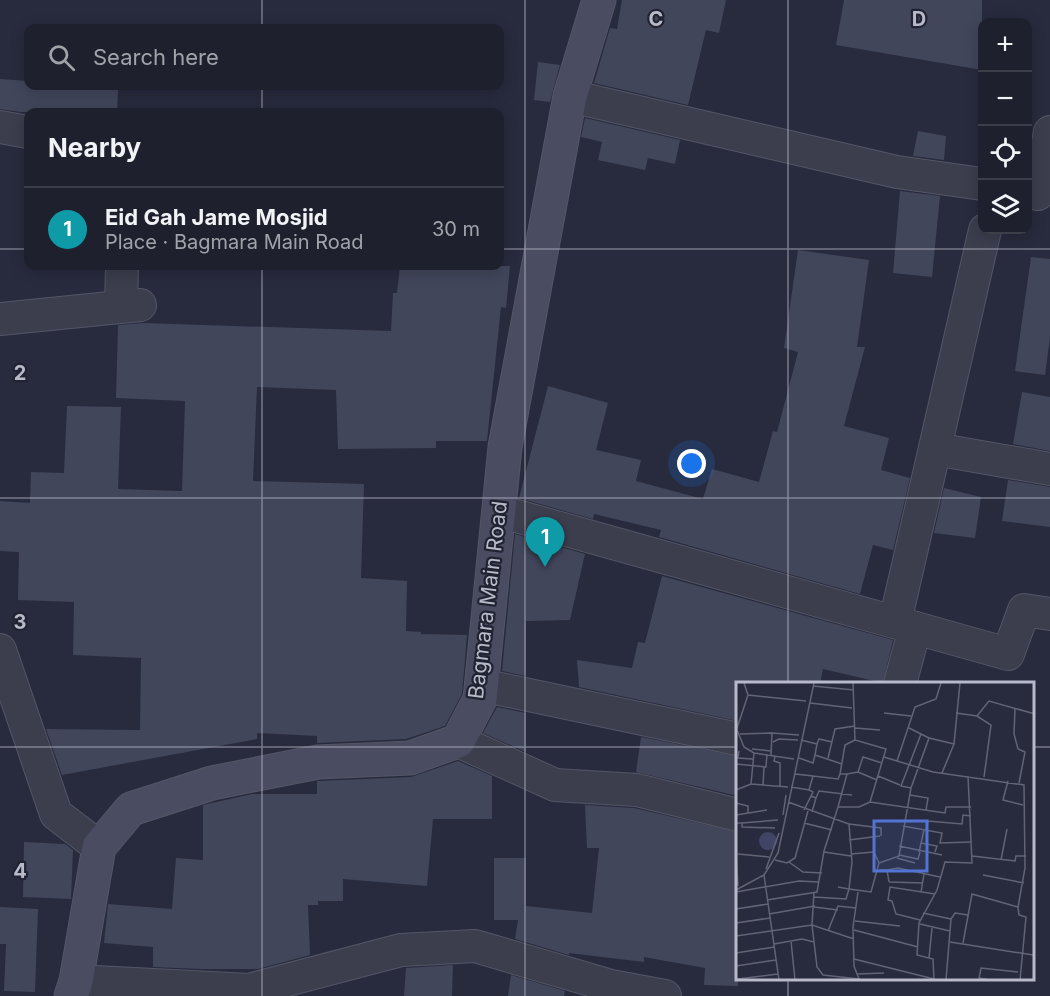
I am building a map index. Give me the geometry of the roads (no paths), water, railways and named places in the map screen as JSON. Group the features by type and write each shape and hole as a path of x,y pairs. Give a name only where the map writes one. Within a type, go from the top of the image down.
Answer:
{"street":[{"name":"Bagmara Main Road","path":"458,741 480,699 505,447 570,96 599,0"},
{"path":"570,96 897,172 978,183"},
{"path":"0,127 24,131"},
{"path":"1038,194 1050,132"},
{"path":"900,682 905,625 935,449 984,234"},
{"path":"0,319 130,305 123,270"},
{"path":"935,449 1050,469"},
{"path":"499,511 1008,654 1024,610 1050,614"},
{"path":"0,650 56,814 99,847"},
{"path":"482,685 736,739"},
{"path":"665,996 611,986 475,946 401,950 250,993 74,989 99,847 131,809 213,783 318,762 410,758 458,741 555,785 637,790 736,815"}],"place":[{"name":"Eid Gah Jame Mosjid","path":"545,567"}]}
